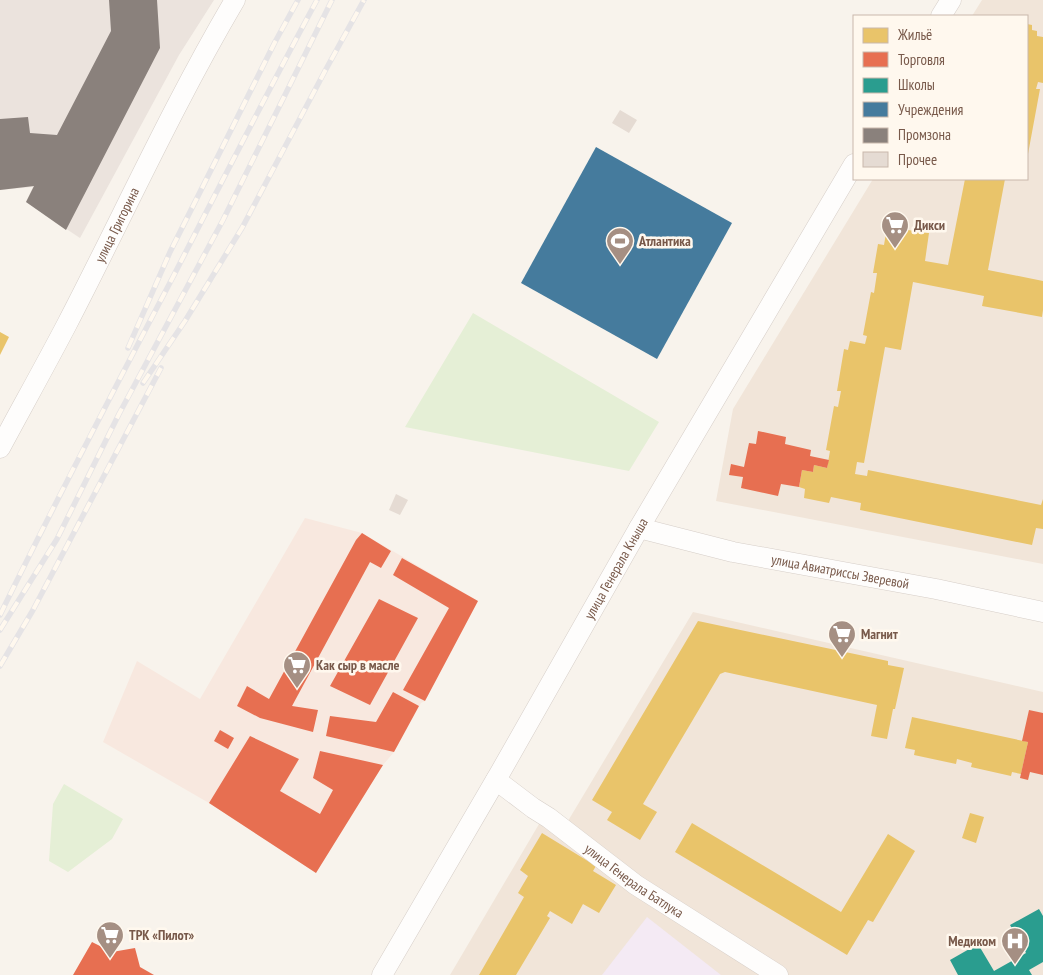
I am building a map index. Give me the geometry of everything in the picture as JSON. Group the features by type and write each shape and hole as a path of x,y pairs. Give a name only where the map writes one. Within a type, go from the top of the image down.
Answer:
{"street":[{"name":"улица Григорина","path":"0,448 66,325 210,42 235,0"},
{"path":"942,15 951,0"},
{"name":"улица Генерала Кныша","path":"382,975 496,780 639,528 853,166"},
{"name":"улица Авиатриссы Зверевой","path":"639,528 733,552 936,589 1043,612"},
{"name":"улица Генерала Батлука","path":"496,780 636,885 778,975"}],"shaded area":[{"path":"0,0 214,0 179,55 80,238 26,202 33,187 0,190"},
{"path":"982,0 1043,0 1043,564 716,501 733,409 872,180 1028,180 1028,15 973,15"},
{"path":"305,518 362,533 478,601 425,701 421,703 394,752 383,765 316,873 209,803 103,742 137,661 200,699"},
{"path":"693,612 1043,692 1043,975 450,975 542,819 562,831"},
{"path":"647,917 721,975 602,975"}],"green space":[{"path":"473,313 659,422 629,471 405,427"},
{"path":"64,784 123,819 112,839 68,872 49,861 53,804"}],"building: Жильё":[{"path":"1028,24 1032,25 1032,30 1037,31 1037,36 1043,37 1043,83 1038,82 1036,89 1040,89 1028,154"},
{"path":"965,180 1005,180 988,270 1043,281 1042,317 982,306 984,296 913,282 901,350 885,347 864,463 857,462 855,474 867,476 868,470 1041,505 1043,499 1043,529 1036,528 1032,545 860,510 861,503 831,497 829,503 804,498 805,489 799,487 802,470 813,472 814,465 827,468 830,451 826,450 834,406 838,407 841,391 837,391 844,349 848,350 850,341 865,344 867,336 863,335 871,292 874,293 877,273 873,273 878,244 884,245 887,227 929,233 925,261 948,265"},
{"path":"0,332 9,337 0,355"},
{"path":"698,621 888,661 888,665 904,668 895,709 893,709 887,739 871,736 877,705 725,672 720,674 643,804 657,812 640,840 607,820 612,812 592,800"},
{"path":"912,717 1028,742 1021,774 1012,772 1011,776 971,767 972,763 957,759 956,764 914,755 915,750 905,748"},
{"path":"970,813 984,817 976,843 962,838"},
{"path":"692,823 841,912 888,834 915,851 873,922 868,920 847,955 675,852"},
{"path":"542,833 596,866 593,871 616,885 599,913 583,904 572,924 550,911 547,916 550,918 516,975 479,975 524,897 518,893 528,876 520,870"}],"building: Торговля":[{"path":"758,431 786,437 785,444 811,450 810,456 829,460 827,468 814,465 813,472 802,470 799,487 781,484 778,496 741,488 743,477 729,475 731,464 744,467 749,443 756,444"},
{"path":"362,533 391,551 381,568 370,562 292,706 318,710 313,732 260,718 237,706 247,686 269,699 356,540"},
{"path":"402,558 478,601 425,701 403,690 449,608 393,575"},
{"path":"379,599 418,618 370,705 330,686"},
{"path":"393,692 419,706 394,752 326,736 330,716 376,722"},
{"path":"1029,710 1043,713 1043,775 1030,772 1028,780 1020,778 1028,742 1022,741"},
{"path":"220,730 234,738 228,749 214,741"},
{"path":"250,736 299,759 280,791 320,814 333,790 313,778 320,751 383,765 316,873 209,803"},
{"name":"ТРК «Пилот»","path":"92,942 112,952 135,948 140,967 154,975 73,975"}],"building: Школы":[{"path":"1039,909 1043,916 1043,962 1029,970 1032,975 958,975 950,960 978,944 994,971 1026,953 1010,925"}],"building: Учреждения":[{"name":"Атлантика","path":"596,147 732,223 657,359 521,283"}],"building: Промзона":[{"path":"109,0 157,0 160,48 66,230 26,202 34,186 0,190 0,119 28,117 30,133 57,135 111,31"}],"building: Прочее":[{"path":"620,110 637,120 629,133 612,123"},
{"path":"396,494 408,500 400,515 389,510"}],"railway":[{"path":"128,348 170,252 298,0"},
{"path":"0,615 86,444 317,0"},
{"path":"0,630 57,539 119,414 223,220 332,0"},
{"path":"143,383 185,321 242,228 364,0"},
{"path":"0,666 33,610 161,368"}],"place":[{"name":"Дикси","path":"895,249"},
{"name":"Атлантика","path":"620,265"},
{"name":"Магнит","path":"842,658"},
{"name":"Как сыр в масле","path":"297,689"},
{"name":"ТРК «Пилот»","path":"110,959"},
{"name":"Медиком","path":"1015,965"}]}
